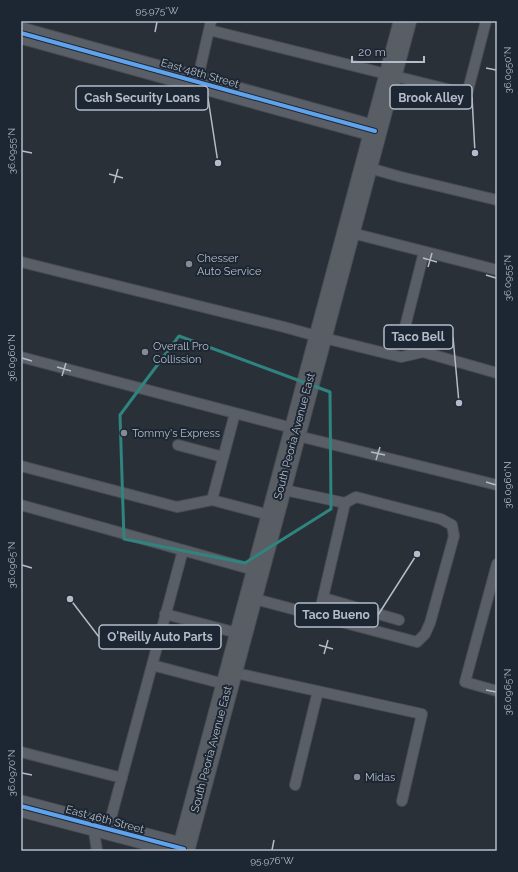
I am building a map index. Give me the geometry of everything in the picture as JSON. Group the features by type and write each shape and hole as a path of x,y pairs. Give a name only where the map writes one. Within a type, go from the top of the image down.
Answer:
{"main road":[{"name":"South Peoria Avenue East","path":"184,850 405,21"}],"street":[{"name":"East 48th Street","path":"21,33 375,131"},
{"name":"East 46th Street","path":"21,806 184,850"}],"lane":[{"path":"197,82 210,26 467,94 486,21"},
{"path":"366,167 497,200"},
{"path":"348,232 497,270"},
{"path":"405,327 424,252"},
{"path":"21,262 401,357 423,352 497,373"},
{"path":"21,357 235,413 295,432 497,485"},
{"path":"212,500 235,413"},
{"path":"178,445 223,457"},
{"path":"21,466 177,508 212,500 273,516"},
{"path":"251,598 417,642 425,634 430,623 454,536 452,525 441,519 356,497 345,503 280,489"},
{"path":"319,616 345,503"},
{"path":"21,505 258,570"},
{"path":"97,851 101,827 122,778 183,550"},
{"path":"497,564 465,682 497,691"},
{"path":"324,598 399,620"},
{"path":"165,614 241,634"},
{"path":"152,665 318,691 422,714 402,800"},
{"path":"295,785 318,691"},
{"path":"21,752 122,778"}],"highlighted area":[{"path":"179,336 330,392 331,509 245,563 124,539 120,415"}],"cycle path":[{"path":"21,33 375,131"},
{"path":"21,806 184,849"}],"place":[{"name":"Brook Alley","path":"475,153"},
{"name":"Cash Security Loans","path":"218,163"},
{"name":"Chesser Auto Service","path":"189,264"},
{"name":"Overall Pro Collission","path":"145,352"},
{"name":"Taco Bell","path":"459,403"},
{"name":"Tommy's Express","path":"124,433"},
{"name":"Taco Bueno","path":"417,554"},
{"name":"O'Reilly Auto Parts","path":"70,599"},
{"name":"Midas","path":"357,777"}]}
